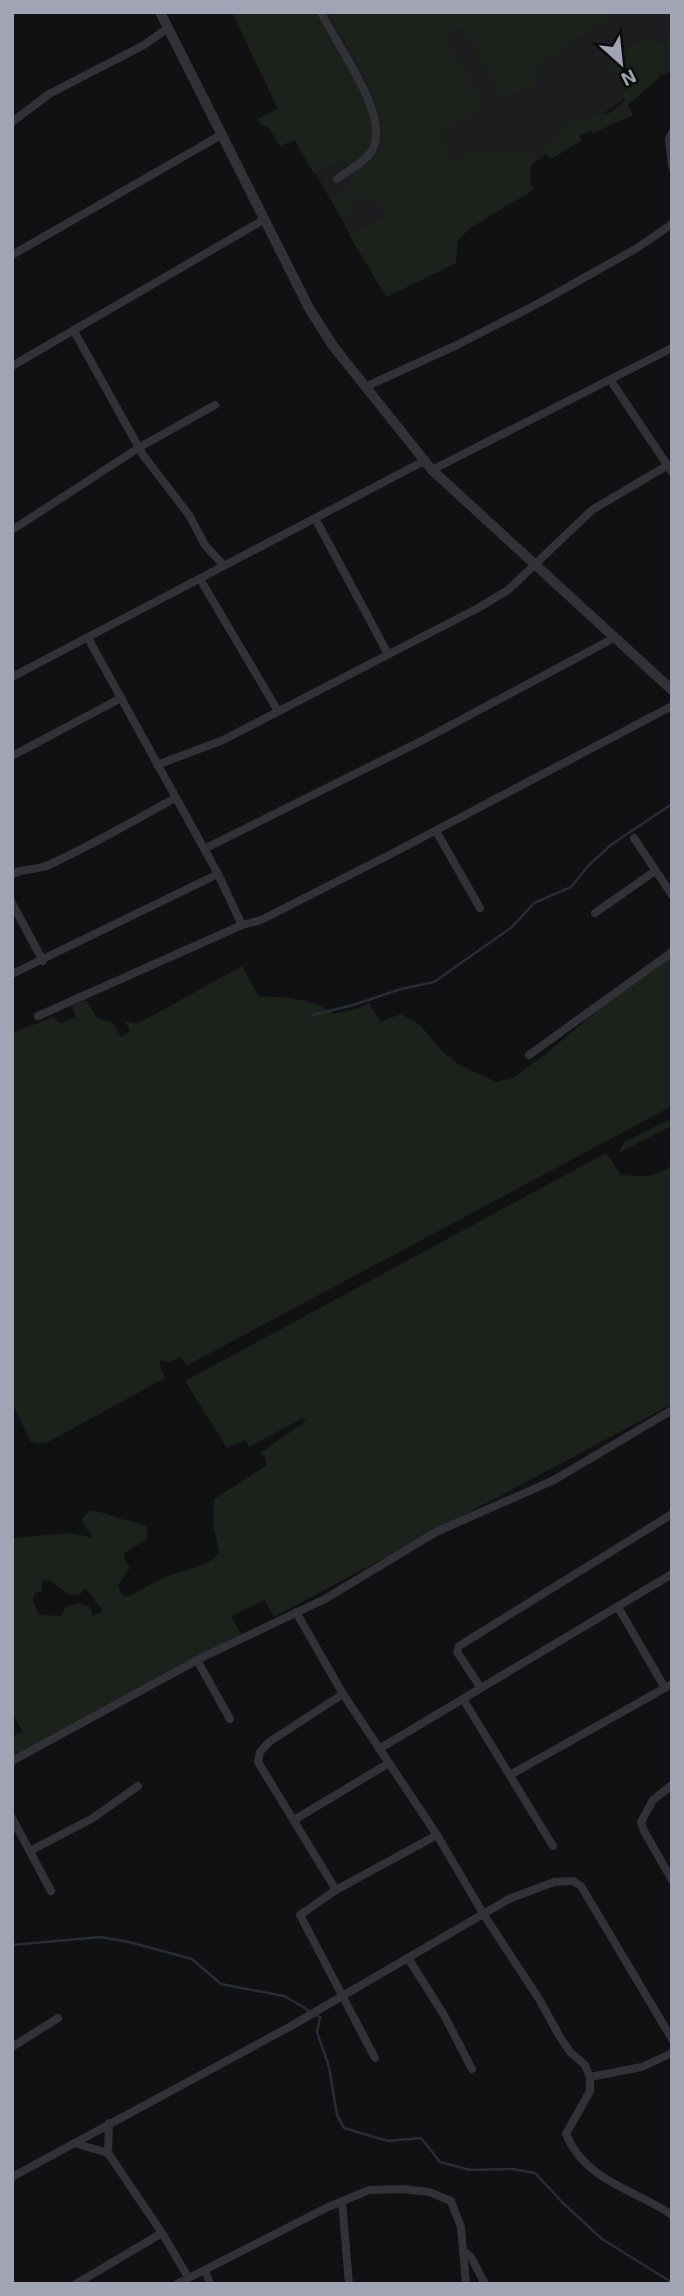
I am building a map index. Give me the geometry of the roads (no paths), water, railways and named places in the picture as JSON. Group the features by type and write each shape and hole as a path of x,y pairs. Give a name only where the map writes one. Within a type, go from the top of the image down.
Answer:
{"street":[{"path":"160,12 309,308 333,346 432,470 672,690"},
{"path":"321,12 371,105 376,126 376,138 371,153 337,179"},
{"path":"12,122 49,94 144,45 168,28"},
{"path":"672,133 669,139 672,166"},
{"path":"12,256 221,135"},
{"path":"12,366 265,219"},
{"path":"365,387 457,345 541,302 636,248 672,224"},
{"path":"74,331 159,477 189,514 205,545 224,566"},
{"path":"432,470 672,348"},
{"path":"157,765 188,751 208,746 480,607 508,590 592,510 670,468 611,380"},
{"path":"12,530 140,447 215,405"},
{"path":"12,677 424,461"},
{"path":"316,518 388,654"},
{"path":"200,579 278,710"},
{"path":"88,638 218,874 242,925"},
{"path":"204,849 425,739 614,638"},
{"path":"12,756 121,698"},
{"path":"38,1016 242,925 261,920 672,706"},
{"path":"12,874 24,869 46,866 98,841 175,798"},
{"path":"436,831 480,908"},
{"path":"634,838 672,895"},
{"path":"596,913 655,870"},
{"path":"12,974 218,874"},
{"path":"12,903 43,961"},
{"path":"529,1055 672,952"},
{"path":"12,1761 197,1660 344,1589 436,1532 554,1480 672,1410"},
{"path":"481,1688 457,1652 459,1646 672,1514"},
{"path":"379,1749 672,1574"},
{"path":"510,1775 669,1686 618,1607"},
{"path":"296,1612 343,1694 437,1836 560,2037 570,2052 585,2066 590,2077 588,2097 566,2136 580,2159 591,2170 672,2214"},
{"path":"197,1660 230,1718"},
{"path":"336,1890 260,1766 260,1752 269,1742 343,1694"},
{"path":"463,1699 553,1846"},
{"path":"295,1820 388,1762"},
{"path":"672,1785 653,1800 641,1822 672,1880"},
{"path":"30,1851 86,1822 138,1786"},
{"path":"12,1818 51,1891"},
{"path":"375,2058 300,1915 336,1890 437,1836"},
{"path":"12,2177 306,2017 509,1899 554,1882 577,1882 672,2039"},
{"path":"408,1958 449,2023 472,2069"},
{"path":"12,2047 58,2018"},
{"path":"590,2077 642,2067 672,2053"},
{"path":"109,2123 108,2153 188,2277"},
{"path":"74,2143 108,2153"},
{"path":"177,2284 342,2201 369,2190 388,2188 429,2192 451,2202 459,2218 466,2284"},
{"path":"342,2201 349,2284"},
{"path":"76,2284 162,2233"},
{"path":"464,2251 471,2257 485,2284"},
{"path":"205,2270 210,2284"}],"waterway":[{"path":"313,1015 434,982 512,927 534,903 571,887 588,866 612,844 672,804"},
{"path":"12,1945 100,1937 129,1942 192,1959 221,1984 284,1996 310,2011"},
{"path":"316,2015 320,2017 317,2032 329,2067 337,2115 344,2128 388,2141 421,2138 440,2162 470,2170 512,2169 535,2173 602,2239 671,2284"}]}
